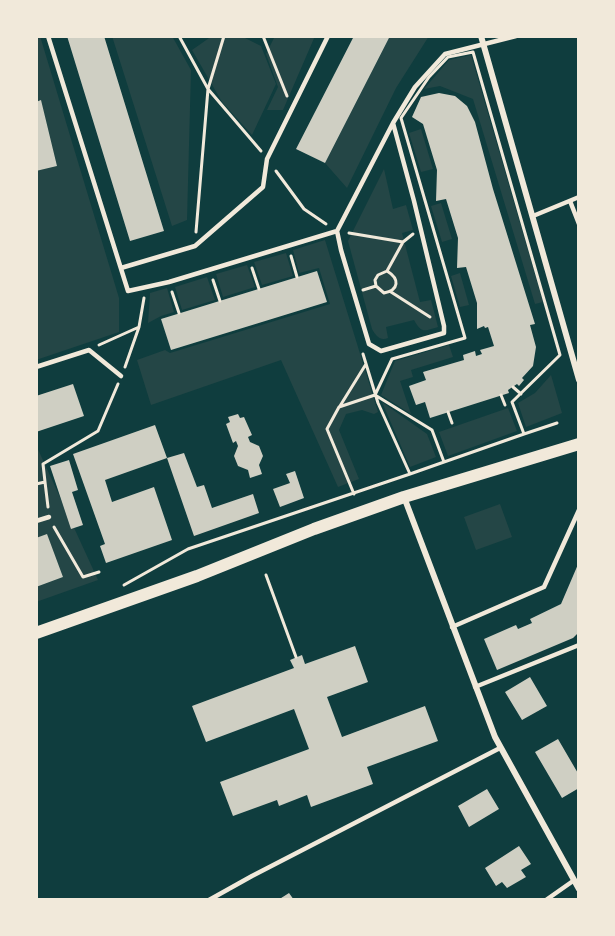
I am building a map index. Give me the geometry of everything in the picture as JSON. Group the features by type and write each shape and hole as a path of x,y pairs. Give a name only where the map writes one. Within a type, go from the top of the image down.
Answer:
{"main road":[{"path":"36,633 197,576 314,529 404,497 579,444"}],"street":[{"path":"481,36 579,380"},
{"path":"404,497 500,748 579,889"}],"lane":[{"path":"48,36 128,291 169,282 337,231"},
{"path":"121,268 195,246 263,188 267,159 328,36"},
{"path":"393,123 421,228 444,333 381,351 369,344 337,231 393,123 415,87 446,54 516,36"},
{"path":"533,216 579,197"},
{"path":"570,201 579,224"},
{"path":"36,367 89,350 121,376"},
{"path":"452,627 544,586 579,510"},
{"path":"36,521 49,517"},
{"path":"475,687 579,645"},
{"path":"209,900 262,870 500,748"},
{"path":"546,900 573,881"}],"path":[{"path":"179,36 208,90 267,159 304,209 337,231 403,242"},
{"path":"195,246 208,90 224,36"},
{"path":"263,36 292,109"},
{"path":"339,407 375,395 392,358 465,338 401,117 429,77 448,57 473,52 560,355 512,402 524,435"},
{"path":"421,228 403,242 387,271 378,275 375,280 376,286 384,293 391,292 444,326"},
{"path":"287,245 297,277"},
{"path":"249,257 259,289"},
{"path":"210,269 220,301"},
{"path":"387,271 396,281 391,292"},
{"path":"169,282 179,313"},
{"path":"99,572 83,577 49,517 43,464 98,431 139,327 146,286"},
{"path":"89,350 139,327"},
{"path":"363,354 375,395 410,474"},
{"path":"354,494 327,429 366,364"},
{"path":"513,387 520,394"},
{"path":"375,395 432,430 444,462"},
{"path":"501,395 505,405"},
{"path":"448,412 452,423"},
{"path":"117,589 188,549 557,423"},
{"path":"36,484 45,482"},
{"path":"266,575 296,657"}],"shaded area":[{"path":"36,36 40,36 119,298 119,332 36,360 36,171 57,166 41,101 36,101"},
{"path":"112,36 172,36 191,70 187,220 172,226"},
{"path":"212,36 241,36 261,46 276,84 252,135 222,102 192,50"},
{"path":"275,36 315,36 283,110 267,110 278,87 266,54"},
{"path":"390,36 429,36 396,88 347,188 325,163"},
{"path":"471,55 543,302 535,304 473,99 440,86 424,89 449,60"},
{"path":"421,129 433,169 421,172 409,133"},
{"path":"384,169 393,209 406,205 413,230 402,233 420,302 431,300 438,327 424,330 419,328 414,320 386,327 388,338 383,339 377,336 372,329 348,241"},
{"path":"441,203 452,239 442,242 431,206"},
{"path":"325,240 378,412 374,414 362,410 346,414 339,430 359,479 338,487 281,360 151,405 137,360 165,350 170,353 330,304 319,268 299,273 293,250"},
{"path":"286,253 293,276 262,285 254,262"},
{"path":"247,265 255,287 223,297 216,274"},
{"path":"460,273 469,305 460,307 451,276"},
{"path":"207,277 215,300 182,310 175,287"},
{"path":"167,288 174,312 148,323 150,293"},
{"path":"449,345 453,357 411,370 413,377 400,381 411,414 381,395 395,361"},
{"path":"551,375 562,413 526,427 518,403 535,393"},
{"path":"382,402 427,434 436,457 410,467"},
{"path":"508,408 517,431 448,456 439,432"},
{"path":"36,445 98,580 36,602 36,587 63,577 47,535 36,538"},
{"path":"500,504 512,537 476,550 464,517"}],"building":[{"path":"67,36 104,36 164,231 130,241"},
{"path":"354,36 390,36 325,163 296,149"},
{"path":"439,93 455,96 467,106 475,122 493,189 535,324 530,325 536,347 533,366 522,378 524,380 519,386 517,384 508,390 509,393 430,418 425,402 416,405 409,386 426,380 423,372 464,360 463,355 475,351 476,356 482,354 480,350 494,346 488,327 477,329 477,303 466,267 457,268 458,238 446,199 436,201 437,170 423,124 412,117 421,97"},
{"path":"41,100 57,166 36,171 36,102"},
{"path":"317,271 327,302 171,350 161,319"},
{"path":"73,384 84,416 36,432 36,396"},
{"path":"238,414 240,418 244,417 252,435 248,437 250,442 259,446 263,456 259,465 262,474 250,478 248,470 238,466 234,456 238,446 236,441 233,443 226,424 230,422 228,417"},
{"path":"155,425 167,458 105,480 112,502 154,487 172,540 106,563 100,546 105,544 73,454"},
{"path":"184,453 197,487 204,485 212,508 253,494 259,513 194,536 167,458"},
{"path":"69,460 78,490 72,492 83,525 71,529 50,466"},
{"path":"295,471 304,498 280,507 273,489 290,483 286,474"},
{"path":"47,534 63,577 36,587 36,538"},
{"path":"579,562 579,632 573,638 497,670 484,639 516,625 518,629 532,623 530,619 561,604"},
{"path":"355,646 368,682 327,697 342,737 425,706 438,741 367,767 373,784 311,807 307,795 279,806 277,800 233,816 220,782 309,749 294,709 206,742 192,706 294,668 290,660 302,655 305,664"},
{"path":"530,677 547,706 522,720 505,692"},
{"path":"558,739 579,775 579,788 562,798 535,752"},
{"path":"487,789 499,809 469,827 458,806"},
{"path":"519,846 531,864 521,870 526,877 507,888 502,882 496,886 485,868"},
{"path":"289,893 294,900 278,900"}]}
